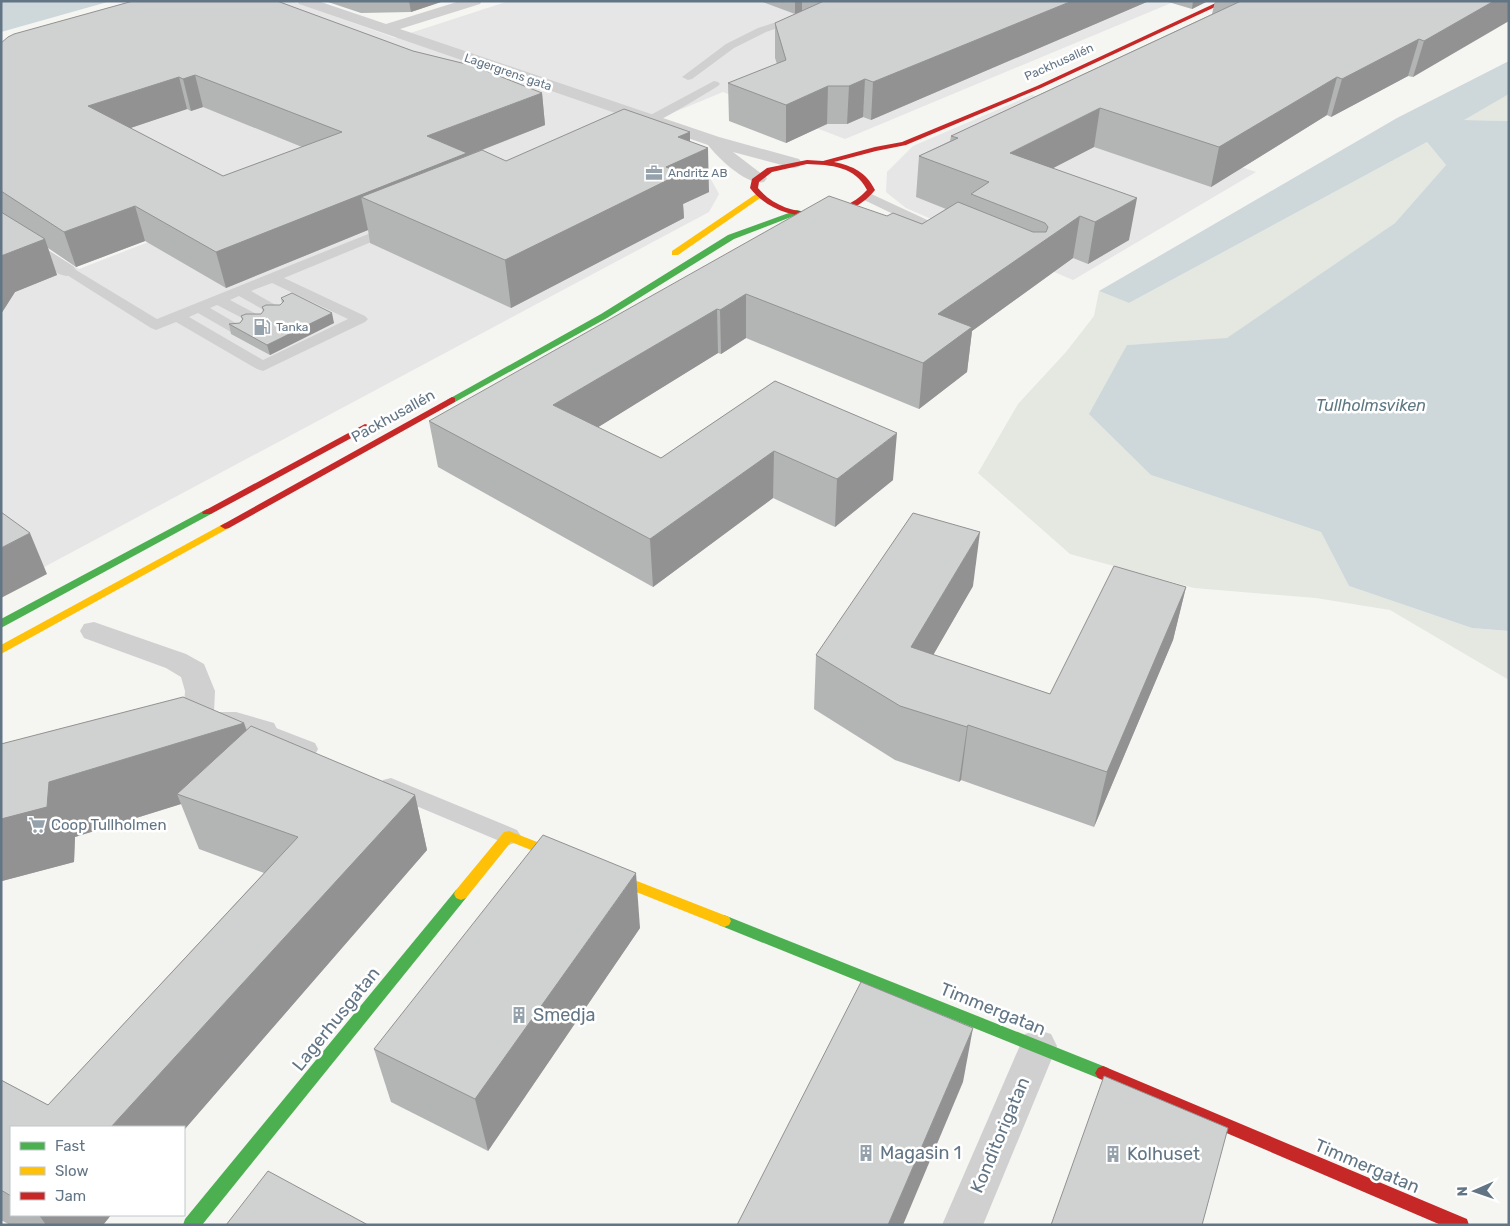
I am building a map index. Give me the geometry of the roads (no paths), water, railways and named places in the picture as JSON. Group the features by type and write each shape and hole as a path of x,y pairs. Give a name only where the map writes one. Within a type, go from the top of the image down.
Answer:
{"street":[{"name":"Lagergrens gata","path":"304,1 713,141 793,164"},
{"path":"386,29 475,1"},
{"name":"Packhusallén","path":"822,163 875,149 904,144 1039,87 1225,1"},
{"name":"Lagergrens gata","path":"713,141 728,157 758,178"},
{"name":"Packhusallén","path":"885,161 904,144"},
{"path":"822,163 848,168 869,175 870,190 867,196 854,205 834,211 800,212 768,203 755,190 758,178 766,172 793,164 822,163"},
{"path":"669,258 717,223 759,196"},
{"name":"Packhusallén","path":"1,650 604,316 732,238 800,212"},
{"path":"1,228 66,270"},
{"name":"Packhusallén","path":"1,624 376,421"},
{"path":"94,631 176,661 194,671 200,691 184,724 236,723 263,731"},
{"name":"Timmergatan","path":"508,836 1038,1046 1461,1225"},
{"name":"Lagerhusgatan","path":"191,1225 508,836"},
{"name":"Konditorigatan","path":"962,1225 1038,1046"}],"lane":[{"path":"688,77 730,46 762,30 852,1"},
{"path":"618,134 652,119 714,84"},
{"path":"867,196 930,228 956,238"},
{"path":"834,211 860,216"},
{"path":"886,220 930,228"},
{"path":"66,270 156,326 409,221"},
{"path":"178,317 263,366 305,343 360,319 273,278"},
{"path":"240,292 276,311"},
{"path":"219,300 257,320"},
{"path":"199,308 236,329"},
{"path":"263,731 323,756"},
{"path":"375,779 508,836"}],"water":[{"path":"1,1 111,1 1,32"},
{"name":"Tullholmsviken","path":"1509,61 1509,94 1464,120 1509,121 1509,631 1472,628 1349,586 1321,532 1151,475 1089,414 1127,345 1227,338 1395,223 1446,165 1427,142 1129,303 1099,291 1397,118"}],"place":[{"name":"Andritz AB","path":"654,173"},
{"name":"Tanka","path":"262,327"},
{"name":"Coop Tullholmen","path":"37,825"},
{"name":"Smedja","path":"519,1015"},
{"name":"Magasin 1","path":"866,1153"},
{"name":"Kolhuset","path":"1113,1154"}]}
